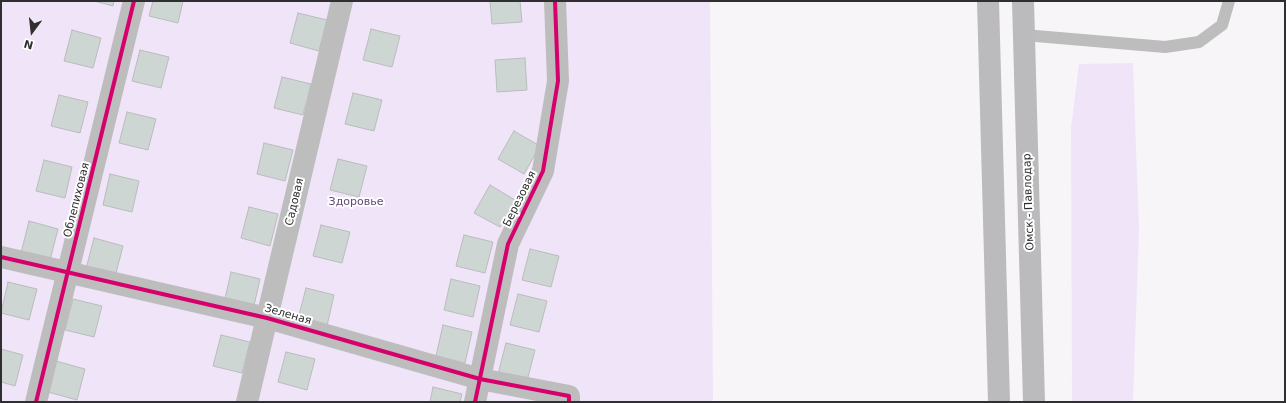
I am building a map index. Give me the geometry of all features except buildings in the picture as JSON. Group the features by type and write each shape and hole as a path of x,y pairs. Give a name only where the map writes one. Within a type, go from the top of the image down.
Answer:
{"highway":[{"path":"988,1 999,402"},
{"name":"Омск - Павлодар","path":"1023,1 1034,402"}],"street":[{"name":"Облепиховая","path":"36,402 134,1"},
{"name":"Садовая","path":"247,402 342,1"},
{"name":"Березовая","path":"475,402 508,244 543,171 558,81 555,1"},
{"name":"Зеленая","path":"1,257 267,318 480,379 569,399"}],"lane":[{"path":"1024,35 1165,47 1199,42 1222,25 1229,1"}],"green space":[{"name":"Здоровье","path":"1,1 710,1 713,402 1,402"},
{"path":"1133,63 1139,228 1133,402 1072,402 1071,128 1079,64"}],"cycle path":[{"path":"36,402 134,1"},
{"path":"475,402 508,244 543,171 558,81 555,1"},
{"path":"1,257 267,318 480,379 569,396 569,402"}]}
